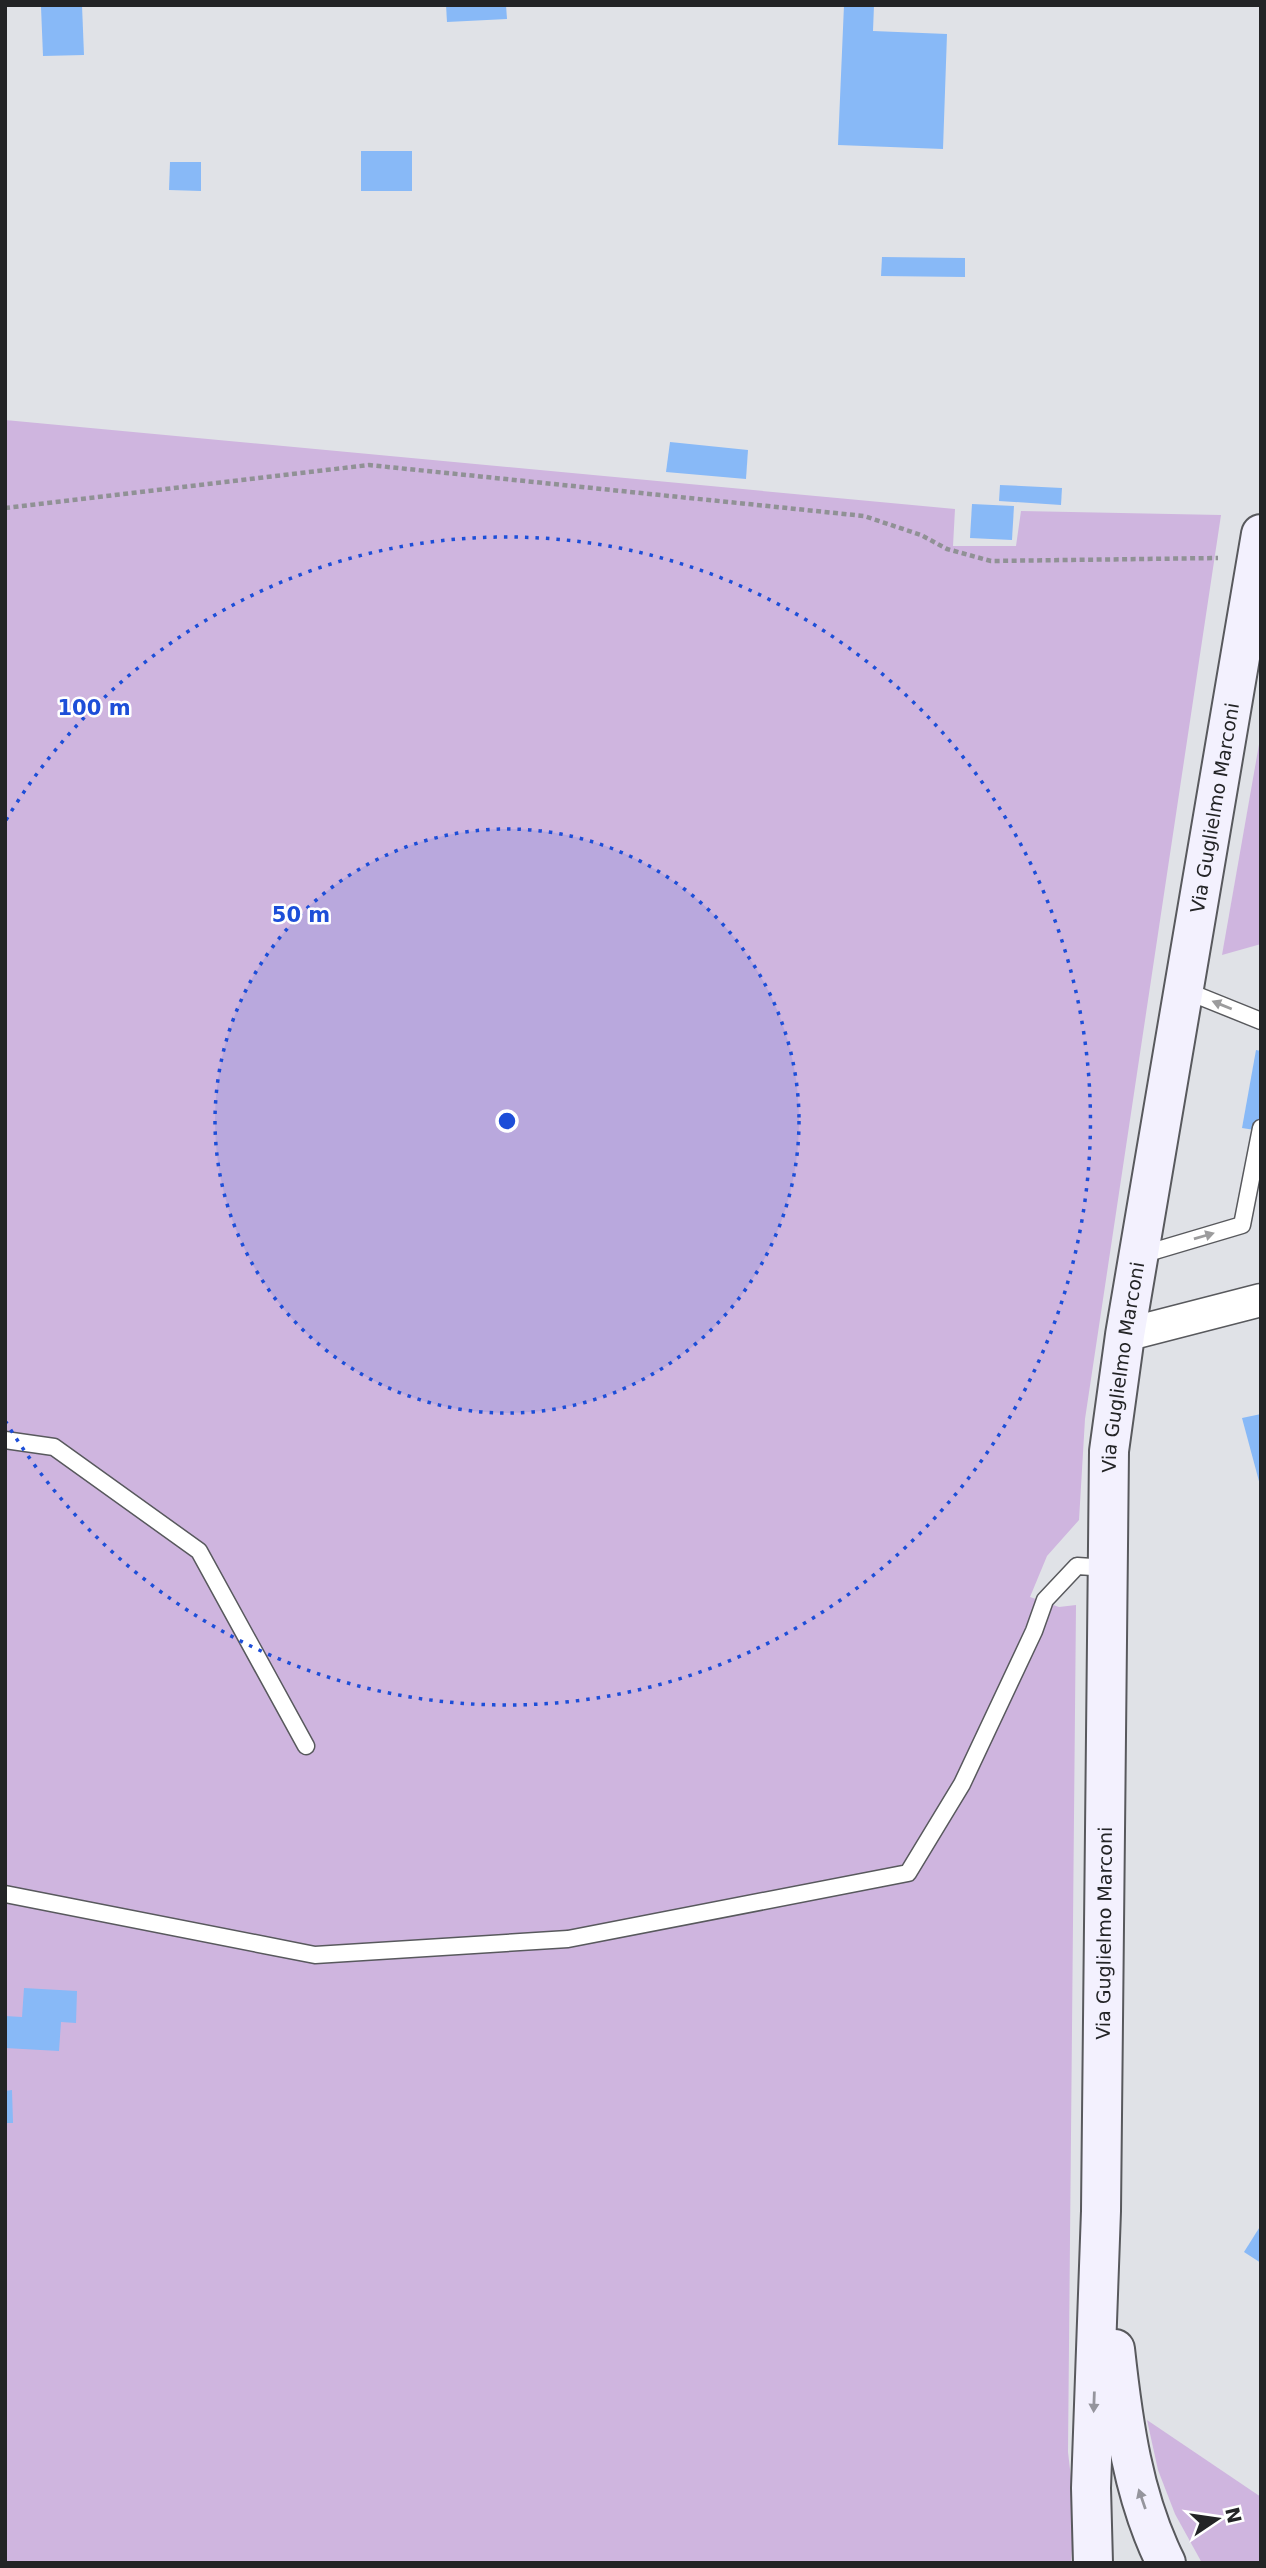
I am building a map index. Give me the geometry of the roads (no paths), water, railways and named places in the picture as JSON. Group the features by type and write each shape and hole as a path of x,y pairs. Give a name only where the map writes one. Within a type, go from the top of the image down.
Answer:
{"main road":[{"name":"Via Guglielmo Marconi","path":"1101,2211 1109,1451 1125,1335 1259,545"},
{"path":"1093,2563 1091,2476 1101,2211"},
{"path":"1101,2211 1122,2409 1134,2476 1166,2563"}],"street":[{"path":"1125,1335 1261,1300"}],"lane":[{"path":"1184,990 1261,1021"},
{"path":"1139,1255 1242,1225 1261,1128"},
{"path":"5,1440 54,1447 200,1551 306,1746"},
{"path":"5,1894 314,1955 568,1940 908,1873 962,1784 1034,1631 1045,1601 1077,1566 1108,1567"}]}
